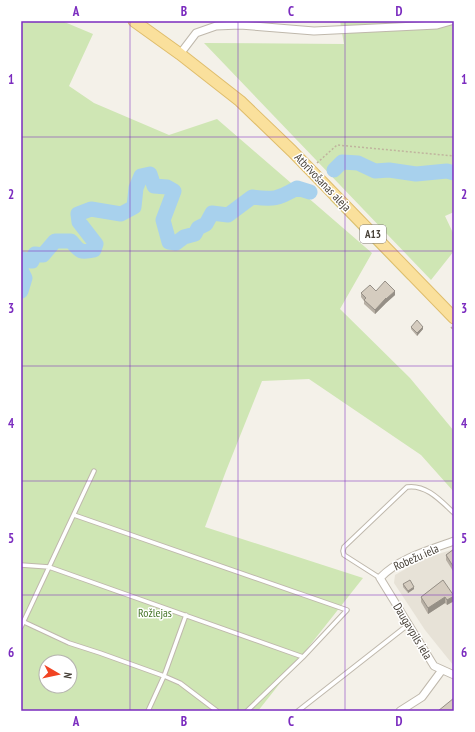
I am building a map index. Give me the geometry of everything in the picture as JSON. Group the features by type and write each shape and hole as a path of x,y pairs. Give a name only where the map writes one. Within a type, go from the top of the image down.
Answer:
{"main road":[{"name":"A13","path":"134,21 180,54"},
{"name":"Atbrīvošanas aleja","path":"180,54 240,101 292,151 454,318"}],"street":[{"path":"180,54 196,33 216,26 314,30 437,25 451,21"},
{"name":"Robežu iela","path":"380,578 389,569 413,556 454,540"},
{"name":"Daugavpils iela","path":"380,578 434,666 454,675"},
{"path":"400,711 422,696 442,670"}],"lane":[{"path":"21,627 94,471"},
{"path":"380,578 344,555 344,547 407,487 412,486 432,493 454,513"},
{"path":"74,515 347,610 247,711"},
{"path":"21,565 49,567 302,657"},
{"path":"148,711 164,676 186,616"},
{"path":"24,622 69,643 100,652 180,683 217,711"},
{"path":"298,711 409,624"}],"path":[{"path":"318,162 337,145 454,156"}],"shaded area":[{"path":"454,549 454,666 425,630 394,583 395,575 423,559"}],"green space":[{"name":"Rožlejas","path":"62,21 93,34 69,86 94,103 169,135 217,119 372,253 340,309 410,378 454,431 454,492 421,455 309,379 262,381 205,527 363,578 258,711 21,711 21,23"},
{"path":"340,21 454,21 454,212 445,216 454,235 454,251 431,280 204,43 344,44"},
{"path":"330,197 407,276 408,280 330,200"}],"building":[{"path":"385,281 395,291 375,310 364,300 366,298 361,293 370,285 376,291"},
{"path":"417,320 423,327 417,333 411,327"},
{"path":"454,549 454,565 453,566 446,555"},
{"path":"410,580 414,587 408,591 403,584"},
{"path":"443,580 454,596 447,600 445,597 428,608 421,597"},
{"path":"454,698 454,711 438,711"}],"waterway":[{"path":"334,170 342,162 358,163 375,171 389,170 416,174 447,171 454,173"},
{"path":"21,259 32,261 35,254 43,255 55,241 71,241 81,251 94,250 96,244 79,222 78,214 91,209 121,214 134,207 136,188 141,176 150,174 154,186 167,187 174,191 163,220 169,242 176,243 184,237 195,234 198,228 206,224 212,213 228,215 252,197 275,198 297,188 310,192"},
{"path":"21,270 25,278 21,291"}]}
